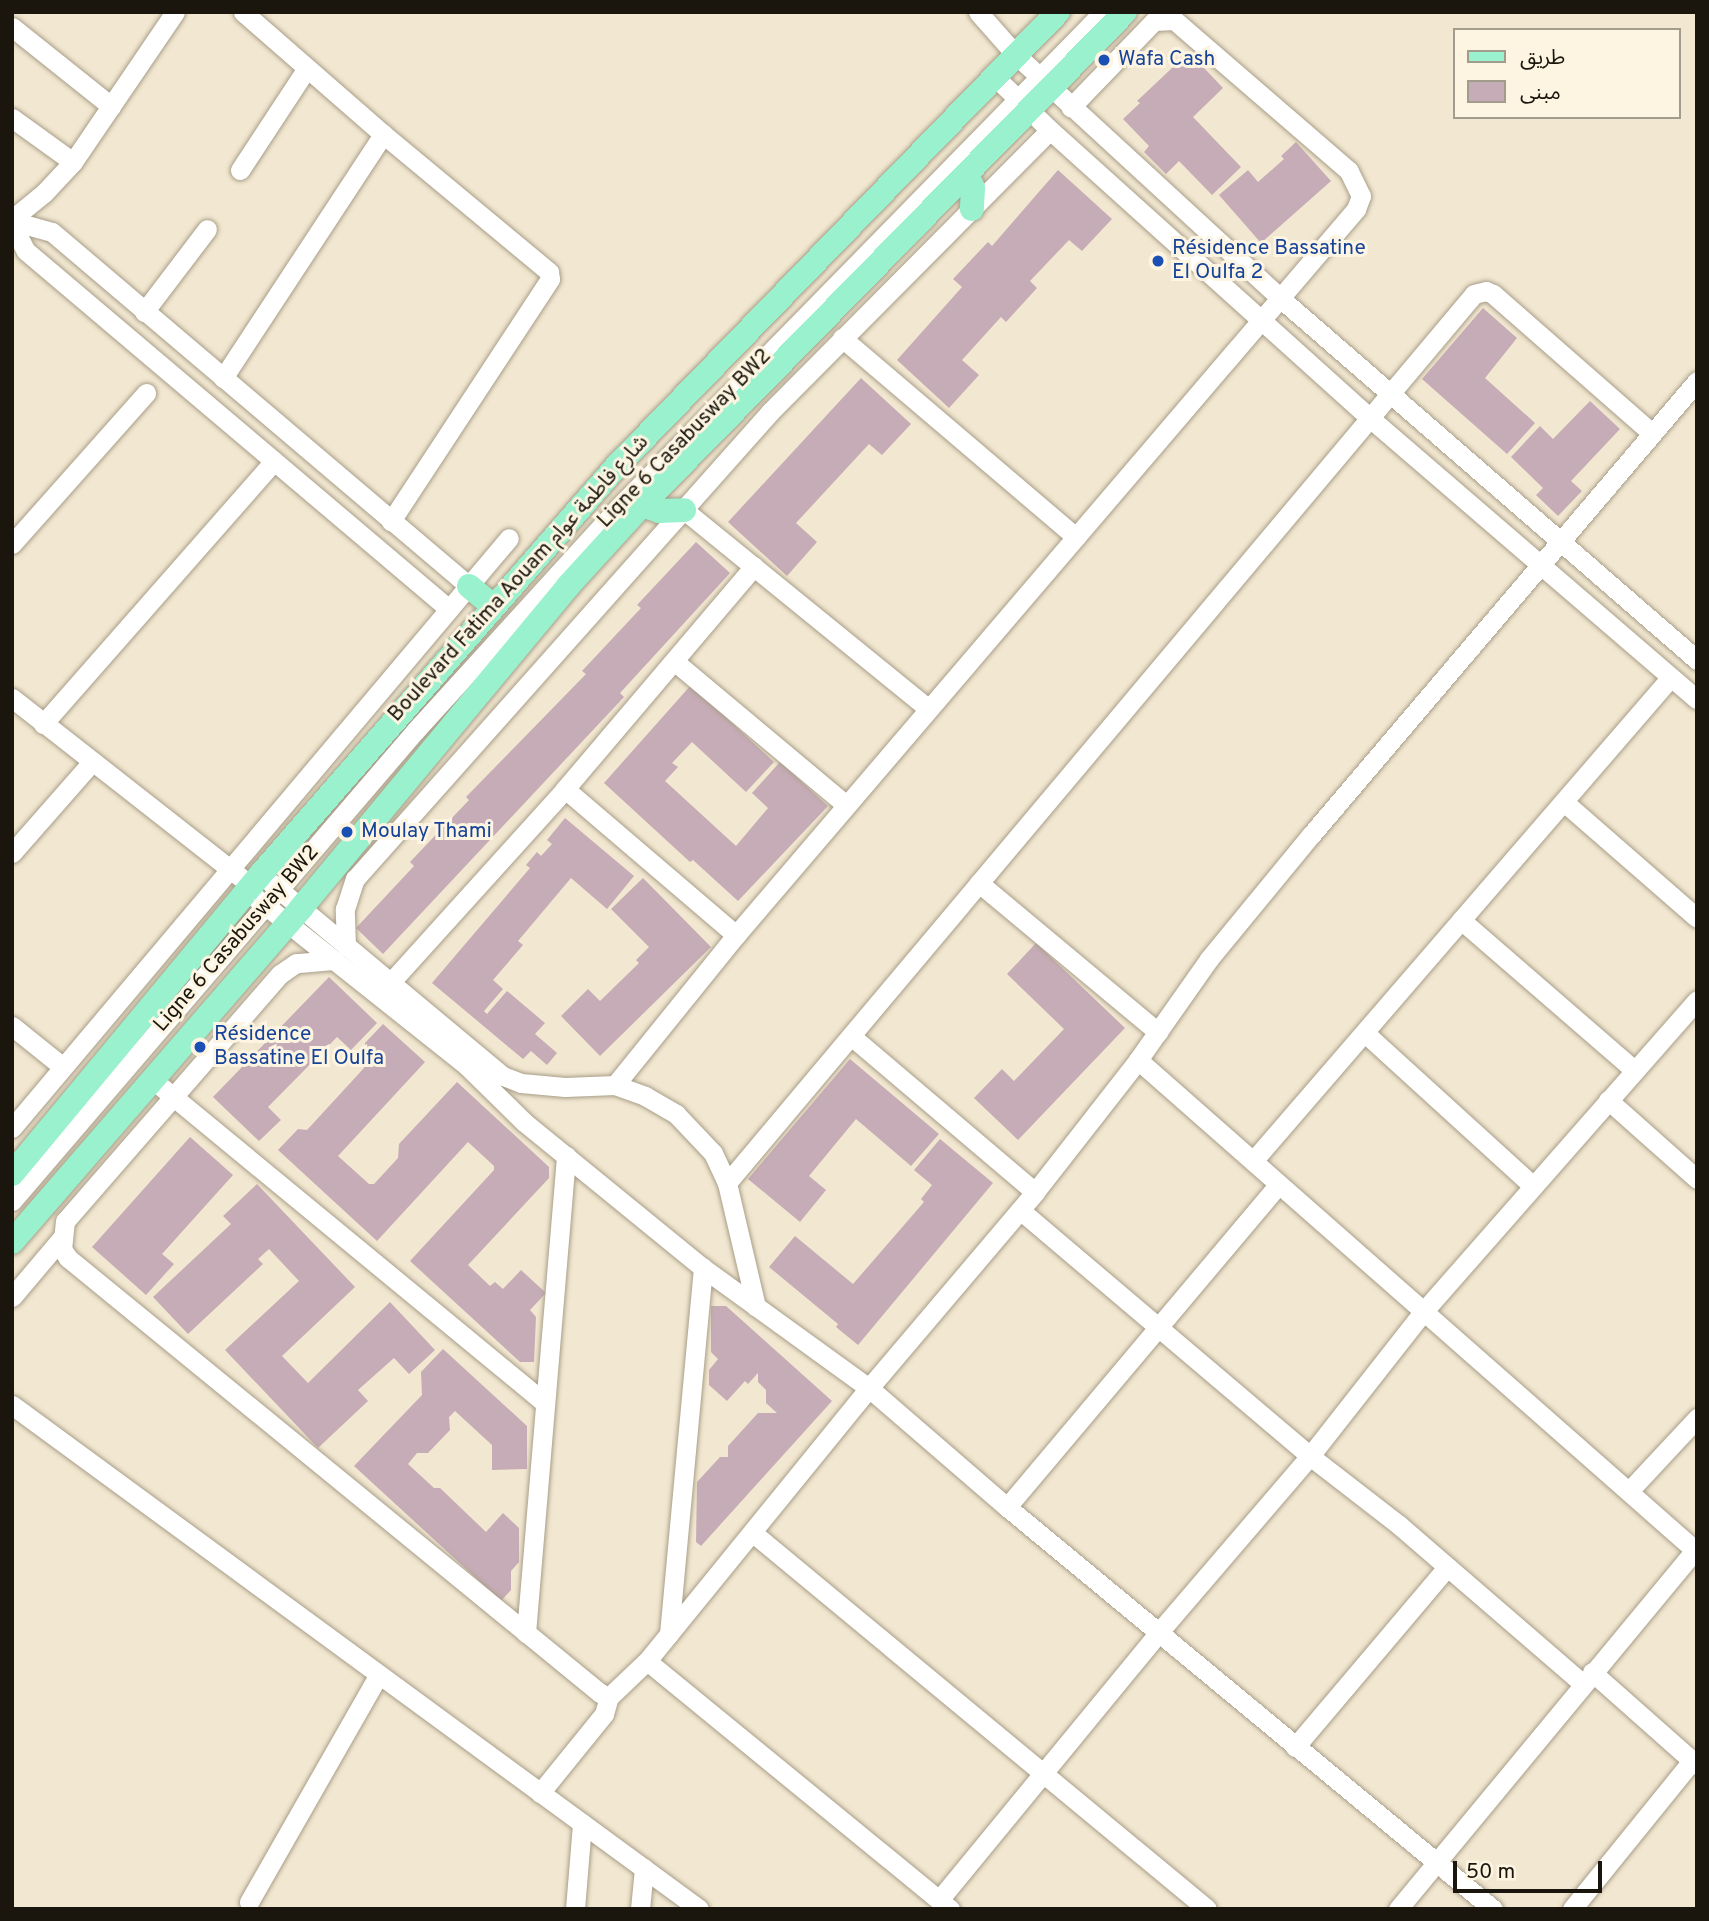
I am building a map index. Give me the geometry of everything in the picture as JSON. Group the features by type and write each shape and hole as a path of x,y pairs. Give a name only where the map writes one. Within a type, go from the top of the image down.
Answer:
{"main road":[{"name":"Boulevard Fatima Aouam شارع فاطمة عوام","path":"12,1174 262,890 492,605 615,468 1058,12"},
{"path":"1043,79 1125,12"},
{"name":"Boulevard Fatima Aouam شارع فاطمة عوام","path":"12,1242 295,916 568,586 642,505 967,174 1021,101 1043,79"},
{"path":"967,174 972,188 972,209"},
{"path":"642,505 668,512 684,510"},
{"path":"469,586 492,605"}],"street":[{"path":"243,12 383,134 549,272 550,279 391,521"},
{"path":"978,12 1015,54 1279,297 1390,396 1694,653"},
{"path":"1043,79 1094,12"},
{"path":"1043,79 1103,12"},
{"path":"12,221 44,193 73,162 168,15"},
{"path":"615,1085 736,935 928,708 1356,209 1361,196 1349,172 1179,24 1167,18 1154,21 1072,107"},
{"path":"12,27 111,106"},
{"path":"240,170 307,68"},
{"path":"994,76 1050,130 1192,255 1371,419 1697,699"},
{"name":"Ligne 6 Casabusway BW2","path":"12,1189 262,890 415,731 618,508 1021,101"},
{"path":"12,118 73,162"},
{"path":"339,953 345,909 355,879 770,412 1050,130"},
{"path":"223,378 383,134"},
{"path":"12,221 52,232 469,586"},
{"path":"12,221 26,251 449,609"},
{"path":"144,312 207,229"},
{"path":"727,1183 1474,294 1486,291 1652,433"},
{"path":"842,338 1076,537"},
{"path":"540,1793 604,1714 609,1697 648,1661 869,1388 1035,1192 1138,1060 1234,928 1396,732 1697,381"},
{"path":"12,544 146,393"},
{"path":"43,724 274,461"},
{"path":"684,510 928,708"},
{"path":"12,1128 509,538"},
{"path":"390,983 565,789 754,566"},
{"path":"674,661 846,805"},
{"path":"1253,1161 1366,1034 1670,677"},
{"path":"12,698 91,763 295,916 466,1065 524,1122 702,1268 869,1388 1007,1507 1493,1909"},
{"path":"12,853 91,763"},
{"path":"565,789 736,935"},
{"path":"1564,802 1697,918"},
{"path":"979,883 1158,1032"},
{"name":"Ligne 6 Casabusway BW2","path":"12,1201 262,890"},
{"path":"1461,920 1634,1070"},
{"path":"12,1297 61,1239 65,1221 280,974 296,963 339,953 390,983 503,1076 521,1083 565,1087 615,1085 645,1096 676,1114 713,1153 727,1183 756,1307"},
{"path":"648,1661 944,1904 1158,1632 1310,1456 1423,1312 1697,1000"},
{"path":"12,1026 63,1067"},
{"path":"1366,1034 1533,1186"},
{"path":"851,1035 1035,1192"},
{"path":"1138,1060 1696,1551 1587,1677 1398,1909"},
{"path":"153,1080 545,1403"},
{"path":"1608,1100 1697,1179"},
{"path":"526,1633 566,1156"},
{"path":"1007,1507 1278,1185"},
{"path":"1020,1210 1310,1456 1399,1525 1446,1568 1694,1763 1572,1909"},
{"path":"61,1239 68,1258 526,1633 600,1693 609,1697"},
{"path":"669,1634 702,1268"},
{"path":"12,1405 699,1909"},
{"path":"1629,1491 1697,1418"},
{"path":"753,1533 1207,1909"},
{"path":"1295,1746 1446,1568"},
{"path":"249,1902 379,1674"},
{"path":"575,1909 582,1823"},
{"path":"640,1909 643,1868"}],"building":[{"path":"1189,52 1223,88 1193,117 1241,167 1212,195 1179,161 1166,174 1144,152 1149,146 1123,119 1140,103 1137,101"},
{"path":"1296,142 1331,181 1261,243 1219,195 1248,170 1258,182 1284,159 1281,156"},
{"path":"1058,170 1112,219 1082,251 1069,240 1030,281 1037,288 1006,322 1001,317 962,360 979,375 949,408 897,360 962,287 953,279 988,242 992,246"},
{"path":"1483,308 1517,338 1485,378 1535,423 1507,454 1422,379"},
{"path":"861,378 911,424 882,455 869,444 796,523 817,542 787,576 728,522"},
{"path":"1590,401 1620,429 1571,481 1582,491 1558,516 1536,495 1543,488 1511,457 1540,426 1553,439"},
{"path":"696,542 730,573 620,693 624,697 383,954 356,928 414,866 410,862 469,800 466,797 586,674 582,671 641,608 637,605"},
{"path":"691,685 774,762 746,792 692,742 672,763 678,767 665,781 736,846 768,808 752,793 780,762 828,806 738,901 693,860 690,862 604,783"},
{"path":"565,818 634,876 607,909 571,878 518,941 523,945 493,980 503,989 484,1011 487,1014 507,991 545,1023 535,1034 557,1053 547,1065 531,1051 523,1059 432,983 530,868 526,865 537,852 541,856 552,844 547,840"},
{"path":"643,878 711,947 600,1056 561,1016 588,989 600,1001 639,963 636,960 649,947 611,909"},
{"path":"1036,943 1125,1028 1018,1140 974,1098 1002,1069 1014,1081 1064,1029 1007,974"},
{"path":"329,977 377,1023 351,1050 337,1037 268,1107 281,1120 259,1141 213,1097"},
{"path":"383,1024 425,1062 338,1156 369,1184 374,1184 398,1158 399,1144 457,1082 549,1167 549,1178 468,1265 490,1286 495,1282 503,1289 521,1270 546,1293 530,1310 536,1317 534,1362 520,1362 410,1261 494,1170 494,1166 468,1142 377,1241 278,1150 298,1129 307,1130 364,1068 365,1043"},
{"path":"850,1059 939,1134 911,1166 856,1119 809,1176 826,1190 800,1222 748,1179"},
{"path":"190,1137 233,1175 162,1254 174,1264 146,1295 92,1247"},
{"path":"940,1139 993,1183 858,1345 836,1327 838,1324 769,1267 795,1236 853,1284 924,1202 921,1199 932,1185 914,1170"},
{"path":"257,1184 355,1287 282,1356 308,1383 390,1302 435,1350 409,1374 394,1358 358,1390 368,1401 318,1448 225,1350 299,1281 269,1249 258,1259 263,1264 188,1334 153,1297 231,1224 223,1216"},
{"path":"711,1306 726,1306 832,1401 701,1546 696,1542 697,1482 720,1457 728,1457 728,1446 758,1413 777,1413 766,1403 766,1390 758,1382 758,1373 748,1384 745,1381 727,1401 709,1385 709,1370 718,1359 711,1352"},
{"path":"443,1349 527,1426 527,1469 492,1470 492,1445 455,1411 449,1417 450,1430 428,1453 417,1453 408,1464 434,1488 440,1488 486,1532 503,1513 519,1528 519,1562 511,1571 511,1590 501,1601 354,1466 422,1395 421,1372"}],"place":[{"name":"Wafa Cash","path":"1104,60"},
{"name":"Résidence Bassatine El Oulfa 2","path":"1158,261"},
{"name":"Moulay Thami","path":"347,832"},
{"name":"Résidence Bassatine El Oulfa","path":"200,1047"}]}
